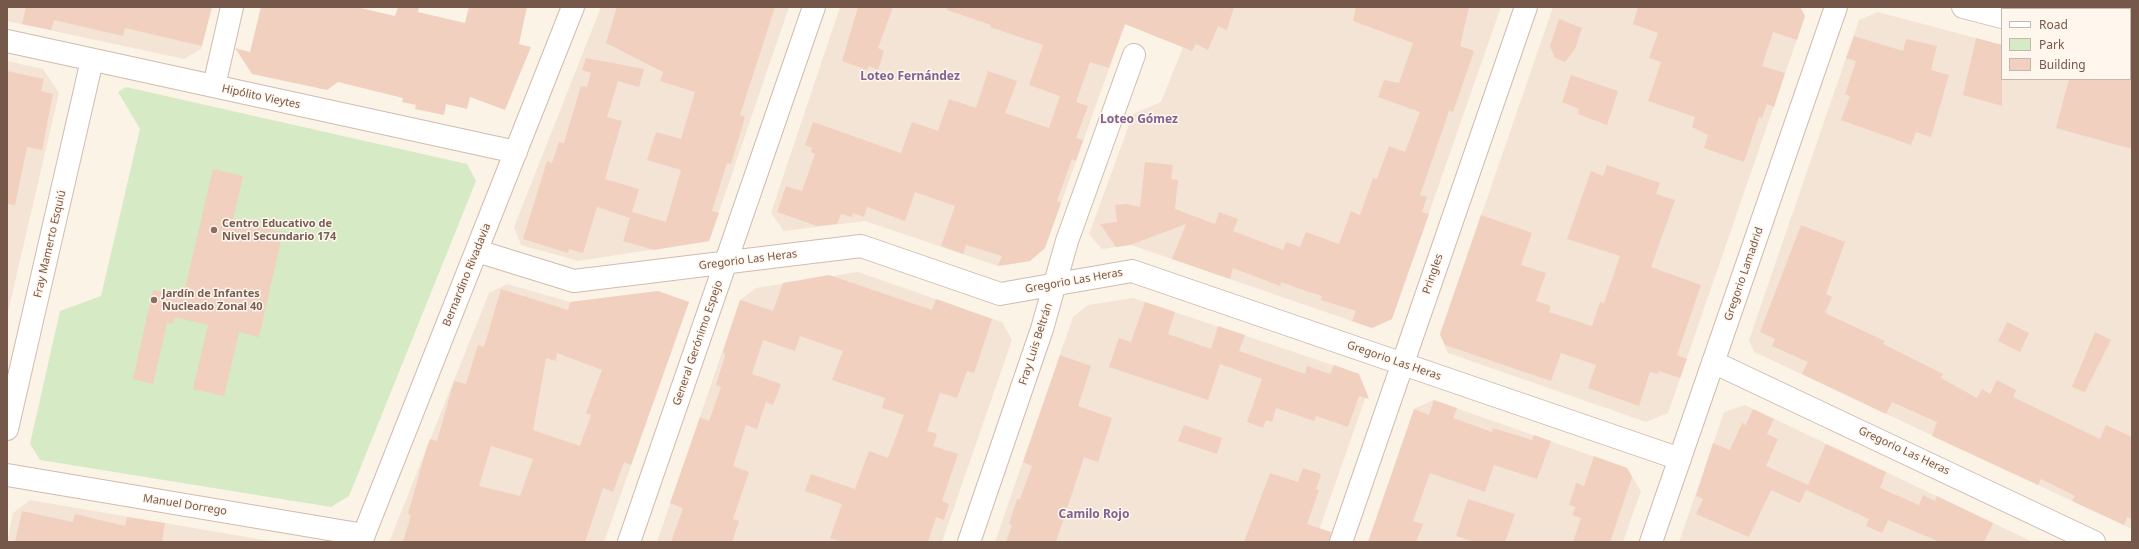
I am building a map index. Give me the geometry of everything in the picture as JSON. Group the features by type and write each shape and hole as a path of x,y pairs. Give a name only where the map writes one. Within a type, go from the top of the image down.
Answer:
{"street":[{"path":"214,86 232,7"},
{"name":"Bernardino Rivadavia","path":"362,538 574,7"},
{"name":"General Gerónimo Espejo","path":"629,542 814,7"},
{"name":"Pringles","path":"1341,542 1526,7"},
{"name":"Gregorio Lamadrid","path":"1651,542 1836,7"},
{"path":"1963,7 2001,17"},
{"name":"Hipólito Vieytes","path":"7,41 516,152"},
{"name":"Fray Luis Beltrán","path":"969,542 1042,328 1067,241 1134,55"},
{"name":"Fray Mamerto Esquiú","path":"7,429 92,60"},
{"name":"Gregorio Las Heras","path":"477,251 574,281 861,246 1000,294 1132,271 1680,460"},
{"name":"Gregorio Las Heras","path":"1713,362 2094,542"},
{"name":"Manuel Dorrego","path":"7,475 362,538"}],"shaded area":[{"path":"7,7 212,7 201,49 184,59 7,21"},
{"path":"601,7 789,7 709,241 578,261 521,245 514,227"},
{"path":"840,7 1501,7 1392,319 1372,328 1131,245 1102,249 1089,234 1133,114 1161,102 1183,47 1125,24 1045,248 1030,261 998,266 865,221 784,231 771,213"},
{"path":"1553,7 1800,7 1805,16 1668,413 1646,422 1448,353 1440,335"},
{"path":"2066,7 2132,7 2132,25 2131,8"},
{"path":"1878,12 2001,45 2001,80 2131,80 2132,78 2132,529 1754,352 1749,340 1859,20"},
{"path":"7,61 43,69 59,93 7,316"},
{"path":"858,272 1002,322 1012,340 942,542 657,542 740,300 756,288"},
{"path":"507,284 570,302 658,291 689,302 604,542 389,542 489,293"},
{"path":"1133,298 1359,374 1367,393 1315,542 995,542 1073,317 1088,305"},
{"path":"1433,400 1627,468 1641,491 1623,542 1368,542 1414,409"},
{"path":"1745,405 2033,542 1679,542 1724,412"},
{"path":"30,500 276,542 7,542 13,513"}],"green space":[{"path":"126,87 467,164 476,181 349,496 331,507 40,460 30,444 60,311 101,296 140,129 118,92"}],"building":[{"path":"26,7 212,7 202,46 125,28 123,36 54,20 51,30 22,24"},
{"path":"261,7 356,7 395,16 398,7 419,7 418,12 465,23 469,7 527,7 519,44 531,47 505,110 470,97 467,109 446,104 444,115 415,109 416,105 402,102 403,98 338,82 327,90 252,74 235,48 250,52"},
{"path":"617,7 775,7 740,115 745,117 731,164 727,163 712,211 719,213 709,241 654,250 623,241 630,218 597,207 583,253 569,249 568,253 523,239 547,161 552,163 559,142 564,143 581,86 587,87 591,73 582,70 586,58 644,69 639,87 618,81 607,117 622,121 605,179 639,189 632,212 666,222 681,170 647,160 656,132 681,139 695,92 660,81 663,72 606,43"},
{"path":"858,7 893,7 878,48 884,51 878,70 869,66 867,70 842,61"},
{"path":"948,7 1234,7 1227,30 1218,26 1208,50 1196,44 1192,51 1125,24 1109,68 1090,62 1076,102 1088,106 1076,138 1083,140 1076,161 1072,159 1057,201 1061,203 1045,248 1030,261 998,266 1002,256 966,245 963,254 941,246 955,206 915,192 905,221 867,207 864,217 853,213 852,217 841,214 837,224 817,226 777,212 786,186 802,191 815,154 811,152 812,148 805,145 813,122 901,153 912,122 938,131 949,99 976,108 988,71 1017,81 1005,113 1049,128 1060,96 1029,85 1043,45 990,27 991,25 947,10"},
{"path":"1356,7 1469,7 1460,46 1474,51 1453,112 1449,111 1420,195 1427,197 1422,212 1429,214 1392,319 1372,328 1352,321 1356,311 1321,300 1322,296 1281,282 1280,286 1233,268 1230,279 1172,259 1186,224 1130,245 1116,247 1100,224 1117,222 1115,205 1127,204 1140,207 1145,162 1173,165 1171,179 1178,180 1175,209 1215,224 1219,212 1238,219 1233,231 1283,250 1286,242 1300,247 1306,232 1339,244 1351,211 1360,215 1373,178 1377,179 1389,146 1405,152 1420,112 1378,97 1384,80 1399,83 1413,43 1353,21"},
{"path":"1638,7 1800,7 1805,16 1797,40 1773,32 1762,66 1785,73 1774,107 1767,104 1762,118 1759,117 1744,162 1704,148 1708,135 1692,127 1695,117 1648,101 1661,62 1649,58 1658,33 1633,24"},
{"path":"1559,19 1582,28 1575,49 1565,62 1555,58 1550,46"},
{"path":"1854,36 1903,51 1906,39 1937,46 1931,70 1949,75 1931,137 1916,132 1911,145 1841,120 1850,96 1845,94 1856,61 1846,58"},
{"path":"1976,38 2001,45 2002,106 1963,95"},
{"path":"7,71 44,79 41,91 53,94 42,150 27,147 15,205 7,204"},
{"path":"1571,75 1618,91 1607,125 1578,114 1579,109 1562,102"},
{"path":"2132,79 2132,149 2056,128 2069,80"},
{"path":"1607,165 1660,183 1656,194 1675,200 1651,267 1701,285 1677,355 1687,359 1680,378 1659,371 1658,374 1650,372 1639,406 1588,388 1596,365 1561,353 1551,381 1445,345 1440,334 1481,215 1532,233 1521,265 1546,273 1536,301 1551,306 1549,312 1592,326 1600,302 1604,303 1620,256 1567,239 1591,171 1603,176"},
{"path":"213,169 243,176 233,220 283,232 259,337 239,332 224,396 193,389 208,325 175,317 173,324 167,323 153,384 133,379 153,290 183,297"},
{"path":"1801,225 1845,242 1826,294 1832,297 1825,313 1885,341 1883,344 1943,374 1941,378 1977,398 1982,389 1990,394 1997,380 2016,390 2013,397 2100,439 2106,425 2132,437 2132,519 2127,517 2124,525 2072,501 2075,496 2041,479 2038,485 1932,436 1937,422 1892,402 1886,414 1802,374 1808,362 1772,346 1775,339 1760,332"},
{"path":"829,275 932,310 936,299 992,319 974,373 967,371 957,398 940,393 927,431 937,434 933,446 958,454 942,501 949,504 944,520 936,517 928,542 842,542 830,538 842,504 805,491 811,474 855,489 869,451 888,458 904,415 882,408 885,398 832,380 843,351 800,336 795,351 763,340 752,374 781,384 773,405 766,402 757,429 746,425 733,466 749,472 733,519 739,521 732,542 671,542 683,508 670,503 700,417 709,421 721,387 716,385 725,356 723,351 740,300 773,311 783,283"},
{"path":"501,289 568,310 570,302 658,291 689,302 631,465 624,462 613,492 603,488 585,542 403,542 411,515 408,514 426,450 430,439 437,441 454,381 466,384 478,345 484,347","holes":["557,353 602,370 586,413 591,415 580,446 533,430 546,358 556,361","491,446 533,459 520,496 479,486"]},
{"path":"1145,302 1175,312 1168,334 1211,349 1218,326 1245,335 1239,351 1305,374 1307,366 1330,374 1334,365 1359,374 1369,399 1359,396 1348,427 1316,416 1314,421 1276,408 1272,422 1266,420 1263,428 1247,422 1262,379 1220,364 1208,400 1109,367 1119,338 1131,342"},
{"path":"2007,322 2029,333 2020,352 1998,341"},
{"path":"2095,332 2111,340 2085,392 2072,387"},
{"path":"1060,355 1091,366 1078,406 1112,418 1098,462 1084,457 1056,542 1006,542 1012,525 1009,524 1017,499 1020,499 1032,466 1023,462"},
{"path":"1434,400 1457,408 1453,418 1492,432 1493,428 1532,440 1534,435 1551,441 1537,479 1494,465 1485,492 1430,473 1413,521 1423,524 1416,542 1368,542 1414,409 1429,415"},
{"path":"1753,409 1774,419 1767,434 1778,439 1766,466 1808,485 1800,503 1771,490 1749,537 1696,514 1703,499 1696,496 1713,443 1730,450 1742,423 1746,425"},
{"path":"1184,425 1222,438 1217,454 1178,441"},
{"path":"1826,444 1886,472 1880,488 1919,505 1923,495 1935,501 1937,496 1993,523 1984,542 1940,542 1888,520 1882,533 1866,526 1869,519 1806,490"},
{"path":"1594,456 1627,468 1632,477 1610,542 1573,542 1581,518 1572,515 1576,507 1569,505 1576,483 1584,486"},
{"path":"1303,468 1321,474 1316,489 1319,490 1307,524 1331,532 1329,542 1244,542 1270,473 1298,482"},
{"path":"1468,499 1515,514 1505,542 1474,542 1456,536"},
{"path":"22,511 73,522 75,514 125,526 127,517 165,523 162,542 15,542"}],"place":[{"name":"Centro Educativo de Nivel Secundario 174","path":"214,230"},
{"name":"Jardín de Infantes Nucleado Zonal 40","path":"154,300"}],"district":[{"name":"Loteo Fernández","path":"910,77"},
{"name":"Loteo Gómez","path":"1139,120"},
{"name":"Camilo Rojo","path":"1094,515"}]}
